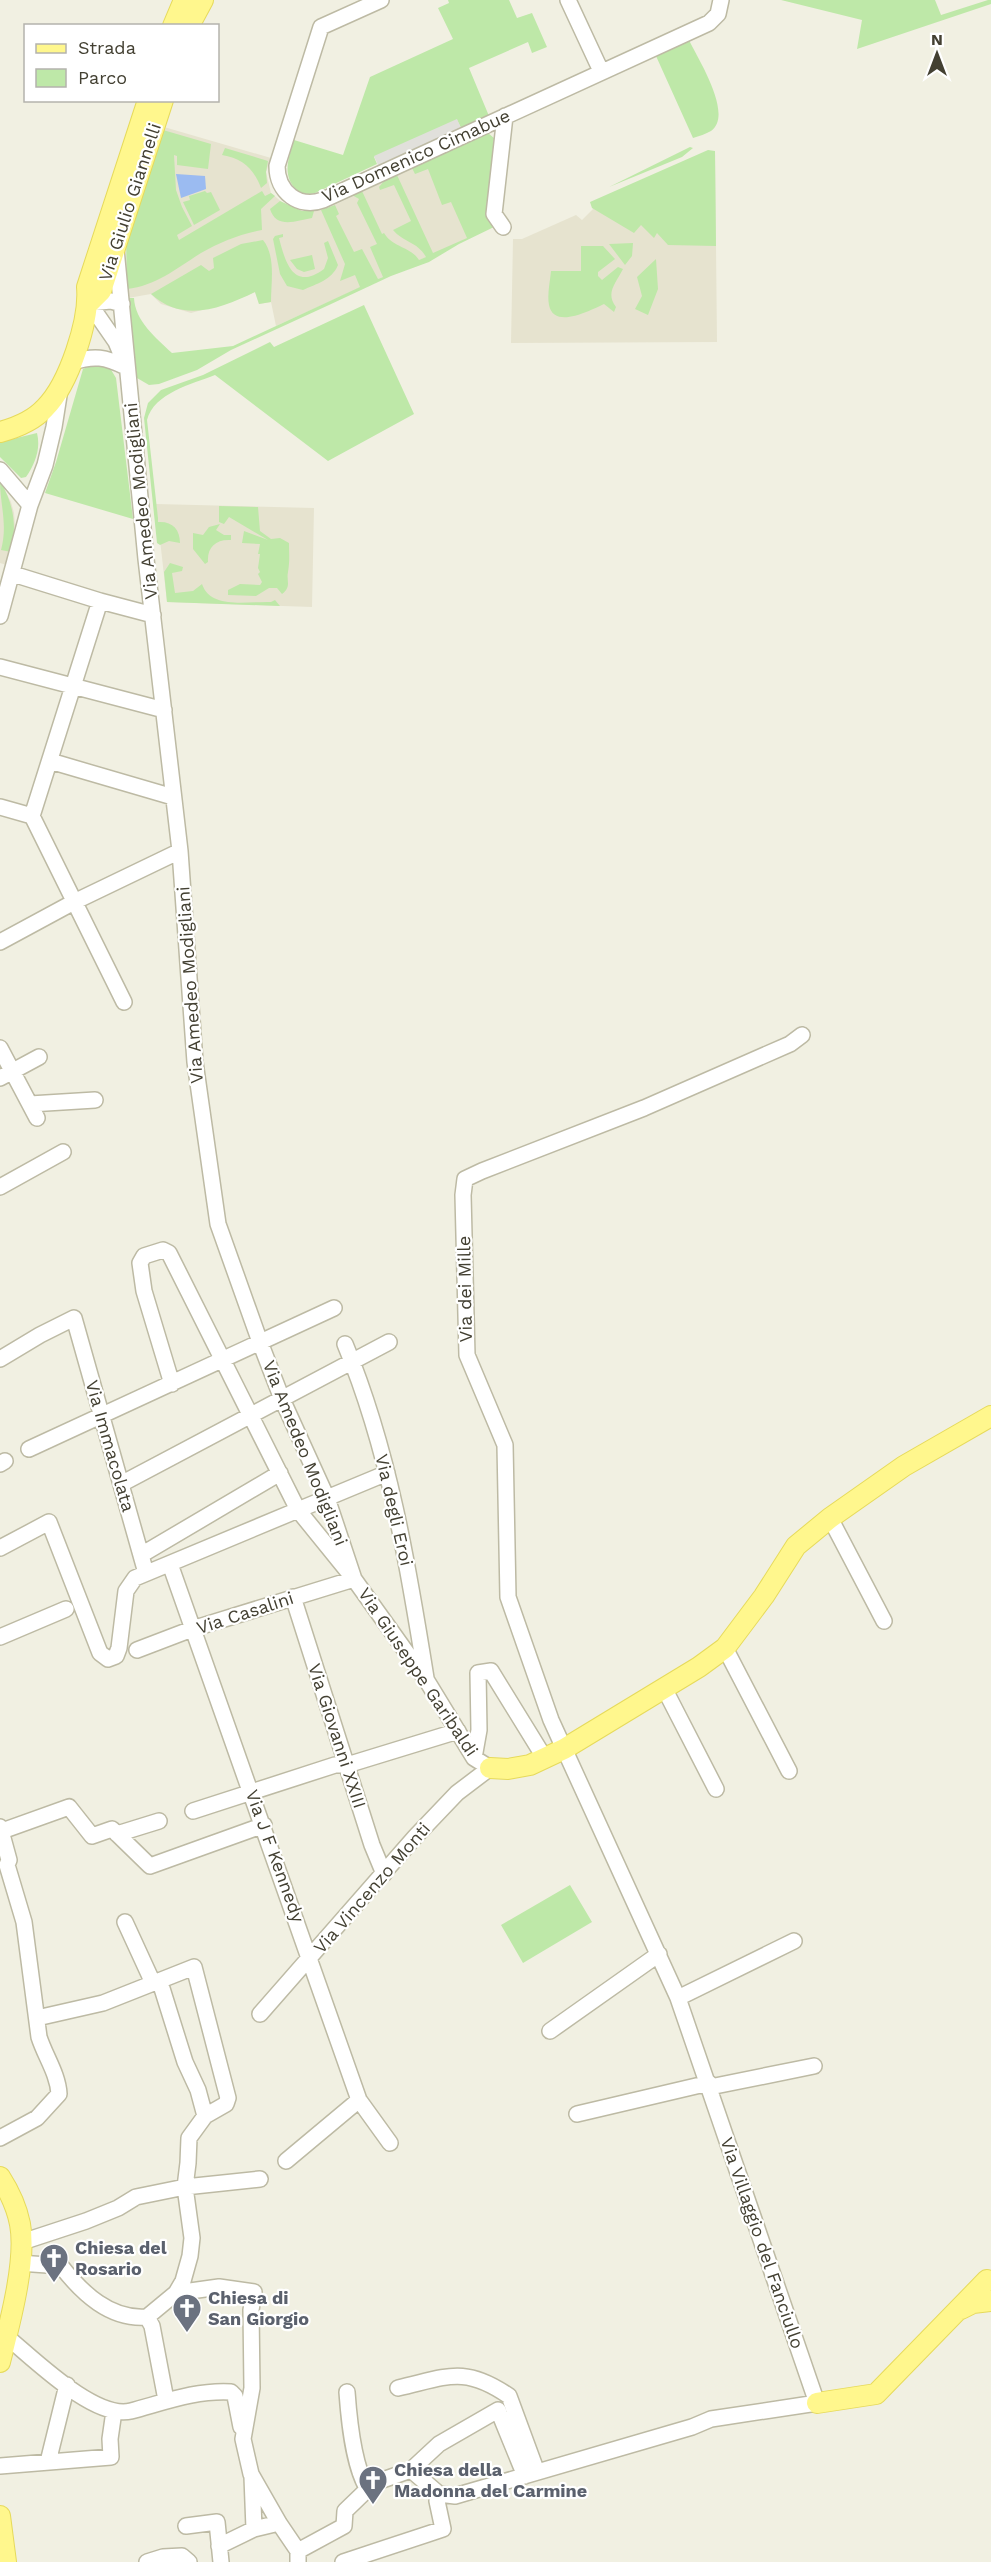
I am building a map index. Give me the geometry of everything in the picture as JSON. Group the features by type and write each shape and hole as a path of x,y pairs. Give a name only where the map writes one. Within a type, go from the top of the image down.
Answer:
{"main road":[{"path":"174,24 184,0"},
{"path":"190,24 203,0"},
{"name":"Via Giulio Giannelli","path":"89,303 87,287 147,102"},
{"name":"Via Giulio Giannelli","path":"89,303 101,291 162,102"},
{"path":"0,432 29,420 46,408 72,362 89,303"},
{"name":"Via Giuseppe Garibaldi","path":"482,1763 508,1769 530,1765 564,1749 725,1648 764,1596 796,1546 830,1518 904,1466 991,1416"},
{"path":"0,2177 20,2223 22,2242 6,2316 7,2337 0,2362"},
{"path":"817,2403 876,2394 959,2311 990,2288"},
{"path":"0,2516 6,2562"}],"street":[{"name":"Via Domenico Cimabue","path":"381,0 321,27 278,162 277,174 284,191 304,202 318,202 708,23 718,14 721,0"},
{"path":"568,0 601,71"},
{"path":"503,227 494,214 506,116"},
{"name":"Via Amedeo Modigliani","path":"115,246 126,367 180,851 195,1062 216,1213 260,1342 282,1399 327,1498 354,1579"},
{"path":"89,303 111,301 122,304"},
{"name":"Via Amedeo Modigliani","path":"89,303 116,342 126,367"},
{"path":"72,362 92,356 111,360 126,367"},
{"path":"0,616 30,505 45,465 60,386"},
{"path":"0,470 30,505"},
{"path":"13,573 100,601 153,615"},
{"path":"100,601 32,816 124,1002"},
{"path":"0,666 164,710"},
{"path":"50,761 173,797"},
{"path":"0,807 32,816"},
{"path":"0,942 180,851"},
{"name":"Via dei Mille","path":"564,1749 551,1720 508,1597 505,1445 467,1355 463,1195 465,1179 644,1108 790,1044 802,1035"},
{"path":"0,1048 6,1075 33,1111 95,1100"},
{"path":"6,1075 39,1057"},
{"path":"0,1187 63,1152"},
{"name":"Via Giuseppe Garibaldi","path":"172,1384 144,1291 140,1263 144,1256 163,1250 169,1253 298,1510 354,1579 482,1763"},
{"path":"30,1449 334,1308"},
{"name":"Via Immacolata","path":"0,1359 74,1318 146,1573"},
{"path":"121,1484 389,1342"},
{"name":"Via degli Eroi","path":"345,1344 365,1393 387,1473 413,1597 427,1681"},
{"path":"141,1555 280,1473"},
{"path":"0,1548 49,1521 100,1653 108,1659 116,1656 119,1648 126,1591 135,1578 387,1473"},
{"path":"830,1518 884,1621"},
{"name":"Via J F Kennedy","path":"170,1564 311,1957 359,2100 390,2143"},
{"name":"Via Casalini","path":"137,1650 192,1629 354,1579"},
{"name":"Via Giovanni XXIII","path":"293,1597 372,1845 384,1874"},
{"path":"0,1637 66,1609"},
{"path":"725,1648 789,1771"},
{"path":"482,1763 478,1673 490,1671 544,1757"},
{"path":"664,1688 716,1789"},
{"path":"193,1811 335,1765 347,1765 458,1731"},
{"name":"Via Villaggio del Fanciullo","path":"564,1749 678,1998 817,2403"},
{"name":"Via Vincenzo Monti","path":"260,2014 482,1763"},
{"path":"0,2138 37,2118 59,2094 59,2084 44,2055 24,1922 4,1867 9,1860 1,1829 69,1806 92,1836 112,1829 150,1866 264,1826"},
{"path":"117,1834 159,1821"},
{"path":"125,1922 156,1982 185,2062 198,2090 205,2116"},
{"path":"678,1998 794,1941"},
{"path":"550,2031 659,1954"},
{"path":"19,2263 61,2266 79,2289 107,2308 136,2318 147,2317 176,2293 183,2281 192,2238 185,2187 189,2163 189,2138 205,2116 226,2104 228,2098 194,1967 103,2003 37,2018"},
{"path":"577,2114 709,2085 814,2066"},
{"path":"286,2161 359,2100"},
{"path":"22,2242 86,2221 136,2198 185,2187 260,2179"},
{"path":"176,2293 219,2288 254,2292 251,2310 252,2388 243,2439"},
{"path":"147,2317 152,2326 166,2400"},
{"path":"7,2337 84,2397 114,2411 130,2411 186,2395 231,2392 235,2396 252,2474 254,2529"},
{"path":"398,2388 457,2374 476,2378 498,2388 509,2396 531,2474"},
{"path":"48,2462 67,2385"},
{"path":"347,2392 361,2478 367,2488"},
{"path":"411,2470 439,2494 455,2496 692,2427 711,2419 817,2403"},
{"path":"252,2474 298,2556 344,2526 345,2511 367,2488 374,2483 411,2470 439,2444 498,2410 531,2474"},
{"path":"0,2466 111,2457 110,2439 114,2411"},
{"path":"343,2562 443,2529 437,2501 439,2494"},
{"path":"186,2526 217,2522 221,2562"},
{"path":"219,2546 254,2529 279,2523"},
{"path":"147,2562 163,2557 182,2556 189,2562"}],"shaded area":[{"path":"457,119 461,128 378,165 374,156"},
{"path":"164,127 271,158 266,172 271,193 284,204 302,211 326,209 432,159 468,238 276,326 271,302 259,304 255,292 231,302 191,313 161,304 151,294 128,298 126,274"},
{"path":"715,151 717,342 511,343 513,239 522,239 576,215 582,220 597,205"},
{"path":"0,481 14,513 15,526 7,565 0,563"},
{"path":"156,504 314,508 312,607 167,602"}],"green space":[{"path":"448,0 509,0 517,18 532,13 547,47 532,53 528,42 469,68 489,116 461,128 457,120 374,157 377,164 315,193 305,194 297,190 292,185 288,173 294,140 343,155 370,77 453,39 438,8 449,3"},
{"path":"781,0 935,0 941,15 988,0 991,0 991,4 857,49 862,20"},
{"path":"689,40 712,87 719,113 717,123 711,131 693,138 656,56"},
{"path":"163,130 211,144 208,169 177,165 177,156 174,155 176,190 192,226 177,235 179,240 262,191 265,196 271,193 275,196 261,209 262,230 223,242 157,280 127,289 126,240"},
{"path":"488,133 494,138 486,214 494,227 429,262 391,276 231,350 197,370 159,384 149,385 137,378 128,298 134,298 142,322 172,353 233,346 360,287 355,275 340,281 345,264 321,210 335,205 339,214 336,216 354,252 362,249 378,279 383,277 370,247 377,244 357,203 359,199 352,195 362,191 382,234 384,233 392,242 411,252 419,260 426,257 419,248 393,230 411,221 394,185 380,190 379,187 384,181 397,175 433,253 467,238 451,202 442,205 428,169 415,174 412,168"},
{"path":"690,147 693,148 682,157 609,187"},
{"path":"225,148 268,161 267,183 261,188 251,170 236,159 222,155"},
{"path":"708,150 715,151 716,246 668,245 657,233 654,238 641,225 634,233 592,208 590,202"},
{"path":"205,191 211,192 220,210 194,225 183,202 190,200 189,196"},
{"path":"280,201 302,211 314,211 312,218 293,222 277,219 270,209"},
{"path":"283,234 283,237 279,238 288,264 292,271 305,277 324,269 328,258 324,243 328,241 338,265 332,274 303,290 287,286 280,274 273,239"},
{"path":"263,240 271,261 271,302 259,304 255,292 215,308 189,311 163,303 151,294 201,265 209,271 214,268 213,258 241,244"},
{"path":"633,243 632,256 625,265 609,244"},
{"path":"581,246 603,246 615,259 598,272 602,280 618,267 623,269 615,283 611,297 616,307 614,312 604,304 574,316 558,316 552,312 548,293 551,271 581,271"},
{"path":"312,255 315,269 304,272 297,269 290,260"},
{"path":"656,259 658,289 648,315 635,309 642,296 637,277"},
{"path":"364,305 414,414 328,461 215,375 175,391 157,403 147,420 158,522 174,527 179,534 180,543 169,541 160,545 157,543 144,418 148,403 161,390 203,375 270,342 274,347"},
{"path":"93,365 110,368 116,378 133,519 45,493 83,369"},
{"path":"37,433 38,451 26,477 21,478 0,457 0,442"},
{"path":"0,481 13,515 14,533 11,552 1,550 4,524"},
{"path":"219,506 258,507 260,531 271,539 280,538 289,543 288,586 282,594 277,588 269,588 256,596 228,595 228,590 240,584 260,585 262,582 258,574 260,572 258,568 260,554 258,554 260,544 242,543 244,531 268,540 229,517 224,524 219,522"},
{"path":"220,524 216,530 224,535 231,535 231,540 221,541 214,545 209,552 208,562 205,564 193,549 193,533 203,535 209,527"},
{"path":"170,563 183,567 182,571 172,573 175,593 193,591 202,584 213,598 222,601 241,603 275,600 280,606 167,602 164,572"},
{"path":"570,1885 592,1922 523,1963 501,1925"}],"water":[{"path":"176,174 205,176 206,189 181,198"}],"place":[{"name":"Chiesa del Rosario","path":"54,2284"},
{"name":"Chiesa di San Giorgio","path":"187,2334"},
{"name":"Chiesa della Madonna del Carmine","path":"373,2506"}]}
